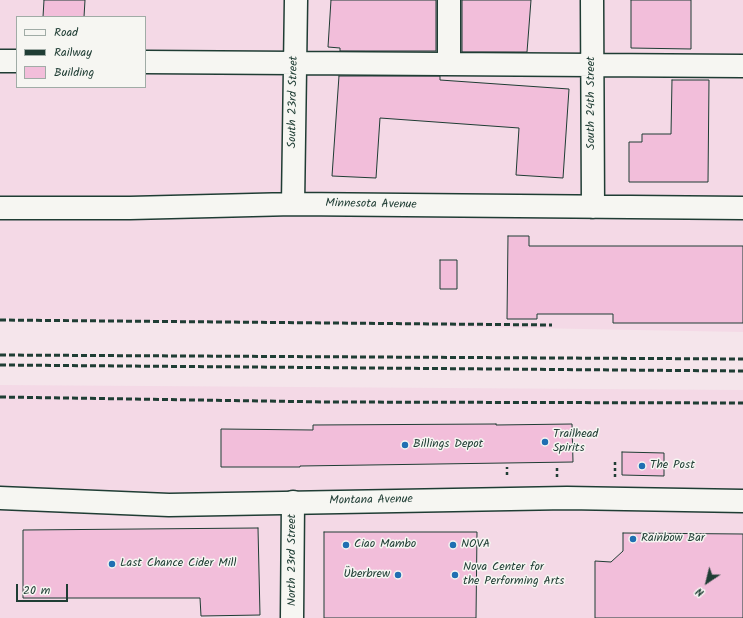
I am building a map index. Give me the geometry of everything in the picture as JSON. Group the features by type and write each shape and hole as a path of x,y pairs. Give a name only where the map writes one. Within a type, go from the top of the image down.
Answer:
{"street":[{"name":"South 23rd Street","path":"293,204 296,0"},
{"path":"449,0 449,64"},
{"name":"South 24th Street","path":"592,0 593,207"},
{"path":"0,61 16,61"},
{"path":"146,62 743,66"},
{"name":"Minnesota Avenue","path":"0,208 130,208 293,204 743,208"},
{"name":"Montana Avenue","path":"0,498 169,505 567,498 743,501"},
{"name":"North 23rd Street","path":"292,618 293,502"}],"path":[{"path":"615,462 615,477"},
{"path":"507,467 507,476"},
{"path":"557,467 557,476"}],"shaded area":[{"path":"0,0 743,0 743,332 0,318"},
{"path":"0,385 743,390 743,618 0,618"}],"building":[{"path":"44,0 85,0 84,16 43,16"},
{"path":"331,0 436,0 436,51 340,51 340,48 328,47"},
{"path":"462,0 531,0 527,52 462,52"},
{"path":"631,0 691,0 691,49 631,48"},
{"path":"339,76 440,76 440,80 569,89 563,178 516,175 519,128 380,118 376,178 332,176"},
{"path":"672,80 709,80 708,182 629,182 629,142 642,142 642,134 671,134"},
{"path":"508,236 529,236 529,246 743,246 743,323 613,323 613,314 537,314 537,319 507,319"},
{"path":"440,260 457,260 457,289 440,289"},
{"path":"572,424 573,462 221,467 221,429 313,430 313,425"},
{"path":"622,452 664,453 664,476 622,475"},
{"name":"Last Chance Cider Mill","path":"258,528 260,615 201,616 200,598 23,598 23,530"},
{"path":"324,532 477,532 476,618 324,618"},
{"path":"623,533 743,534 743,618 595,618 595,561 611,562 623,551"}],"railway":[{"path":"0,320 552,325"},
{"path":"0,355 743,359"},
{"path":"0,365 743,371"},
{"path":"0,397 328,402 743,403"}],"place":[{"name":"Trailhead Spirits","path":"545,442"},
{"name":"Billings Depot","path":"405,445"},
{"name":"The Post","path":"642,466"},
{"name":"Rainbow Bar","path":"633,539"},
{"name":"Ciao Mambo","path":"346,545"},
{"name":"NOVA","path":"453,545"},
{"name":"Last Chance Cider Mill","path":"112,564"},
{"name":"Überbrew","path":"398,575"},
{"name":"Nova Center for the Performing Arts","path":"455,575"}]}
